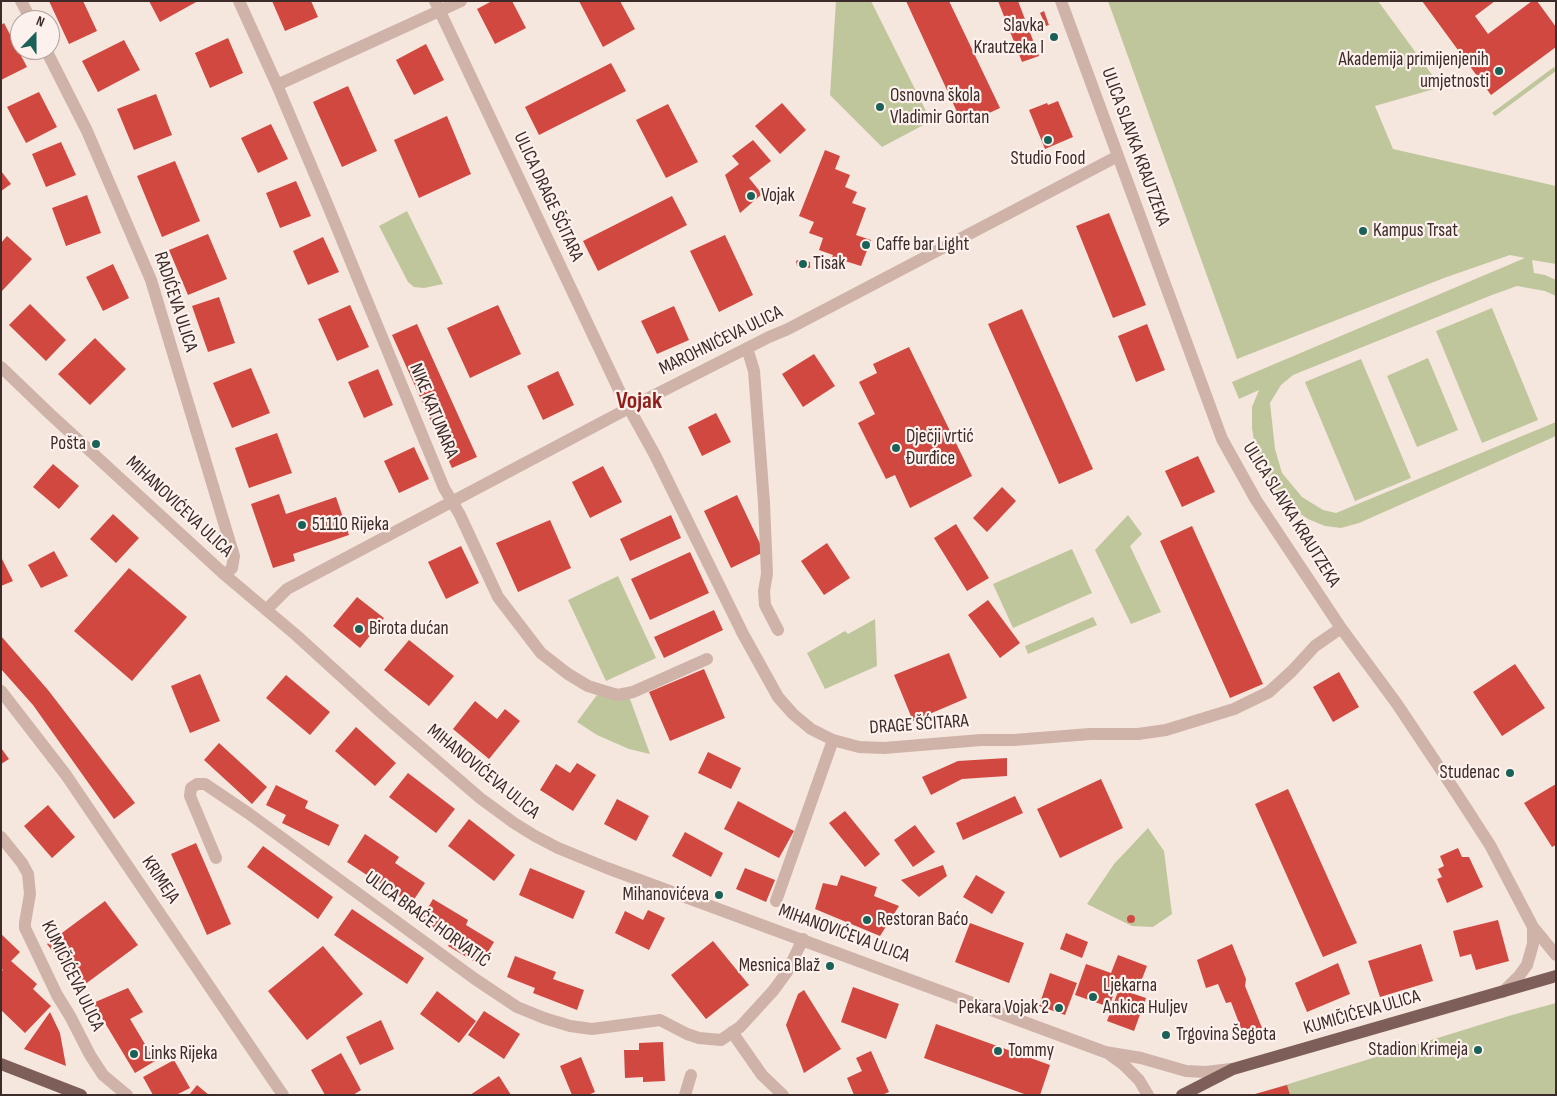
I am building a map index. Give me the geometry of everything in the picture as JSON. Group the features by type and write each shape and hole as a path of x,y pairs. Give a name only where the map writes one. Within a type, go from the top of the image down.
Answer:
{"main road":[{"name":"KUMIČIĆEVA ULICA","path":"1182,1095 1233,1069 1556,976"},
{"path":"1,1064 81,1095"}],"street":[{"name":"NIKE KATUNARA","path":"239,1 277,85 379,327 444,488 498,597 541,653 588,686 618,694 633,692 707,660"},
{"path":"277,85 437,6 461,1"},
{"name":"ULICA SLAVKA KRAUTZEKA","path":"1060,1 1222,439 1256,500 1341,628 1401,709 1490,845 1532,927 1556,955"},
{"name":"ULICA DRAGE ŠĆITARA","path":"437,6 629,408"},
{"name":"RADIĆEVA ULICA","path":"51,60 87,131 151,280 234,556 232,568 225,575"},
{"name":"MAROHNIĆEVA ULICA","path":"266,610 287,589 629,408 788,329 1118,156"},
{"path":"747,348 754,371 764,493 767,574 764,591 765,605 778,630"},
{"name":"MIHANOVIĆEVA ULICA","path":"1,367 225,575 480,798 528,832 558,848 608,868 1105,1052 1141,1058 1186,1071 1206,1072 1233,1069"},
{"name":"DRAGE ŠĆITARA","path":"629,408 655,455 743,634 778,697 804,723 833,740 859,748 884,748 981,740 1014,740 1090,734 1138,734 1166,730 1234,709 1269,692 1315,646 1341,628"},
{"name":"KRIMEJA","path":"1,691 66,775 284,1095"},
{"path":"776,901 833,740"},
{"name":"ULICA BRAĆE HORVATIĆ","path":"216,858 190,796 191,788 197,784 205,784 248,813 475,979 518,1007 564,1024 592,1029 660,1020 687,1034 700,1038 721,1040 740,1027 773,992 787,972 803,939"},
{"name":"KUMIČIĆEVA ULICA","path":"1,838 22,863 28,874 30,894 24,923 25,928 57,995 90,1056 103,1075 127,1095"},
{"name":"ULICA SLAVKA KRAUTZEKA","path":"1503,992 1527,965 1533,944 1532,927"},
{"path":"732,1032 762,1075 783,1095"},
{"name":"MIHANOVIĆEVA ULICA","path":"1105,1052 1124,1065 1139,1080 1148,1095"},
{"path":"685,1095 691,1075"}],"green space":[{"path":"836,1 871,1 931,121 882,147 830,95"},
{"path":"1108,1 1378,1 1441,87 1375,106 1393,149 1556,186 1556,264 1532,260 1534,273 1556,280 1556,296 1545,291 1517,286 1293,375 1281,385 1270,403 1275,449 1282,473 1302,497 1323,510 1336,513 1556,422 1556,436 1359,523 1341,528 1325,526 1308,519 1290,507 1277,492 1268,477 1255,447 1252,428 1252,407 1259,390 1239,399 1232,382 1525,258 1510,255 1444,278 1237,359"},
{"path":"1554,67 1556,71 1495,116 1492,113"},
{"path":"407,211 443,284 424,288 414,287 408,282 379,226"},
{"path":"1492,308 1538,420 1482,443 1436,331"},
{"path":"1428,358 1458,430 1417,447 1387,376"},
{"path":"1361,359 1411,478 1355,501 1305,382"},
{"path":"1128,515 1142,534 1130,546 1161,612 1131,624 1095,550"},
{"path":"1072,549 1092,593 1013,628 993,584"},
{"path":"618,576 656,658 606,681 568,600"},
{"path":"1093,617 1097,625 1028,654 1025,646"},
{"path":"875,619 877,666 825,689 807,653 845,631 848,634"},
{"path":"597,695 630,699 650,754 629,749 597,735 577,722"},
{"path":"1148,828 1164,851 1172,914 1153,927 1132,926 1087,904 1114,864"},
{"name":"Stadion Krimeja","path":"1556,1003 1556,1095 1253,1095 1512,1015"}],"building":[{"path":"49,1 83,1 97,31 69,44 60,25 60,10 53,10"},
{"path":"149,1 198,1 160,22"},
{"path":"272,1 311,1 318,17 285,31"},
{"path":"492,1 512,1 526,28 495,44 477,9"},
{"path":"579,1 620,1 635,29 603,47"},
{"path":"906,1 949,1 1000,108 963,125"},
{"path":"998,1 1018,1 1039,56 1022,62"},
{"name":"Akademija primijenjenih umjetnosti","path":"1422,1 1495,1 1475,16 1488,34 1532,1 1537,1 1556,27 1556,47 1491,95"},
{"path":"1044,11 1049,25 1046,26 1040,13"},
{"path":"4,23 10,34 10,60 23,60 27,67 1,80 1,25"},
{"path":"228,38 243,73 210,88 195,53"},
{"path":"124,40 140,70 98,92 82,61"},
{"path":"426,44 444,80 414,95 396,60"},
{"path":"611,63 626,91 539,135 525,107"},
{"path":"348,86 377,151 342,167 313,102"},
{"path":"39,92 57,127 26,143 7,107"},
{"path":"156,94 172,135 134,150 117,109"},
{"path":"1058,101 1073,137 1045,149 1029,110"},
{"path":"782,103 806,130 780,154 755,126"},
{"path":"668,104 698,162 666,178 636,120"},
{"path":"447,116 471,174 419,198 394,140"},
{"path":"271,124 288,159 258,173 241,138"},
{"path":"753,140 771,161 749,178 762,194 740,213 725,175 739,164 732,156"},
{"path":"61,142 76,175 46,187 32,154"},
{"path":"825,150 840,156 835,169 850,175 845,187 857,192 852,203 866,208 856,235 871,240 861,266 845,261 841,271 829,265 833,255 819,250 823,238 809,233 814,222 799,216"},
{"path":"175,161 200,221 162,237 137,176"},
{"path":"1,171 11,184 1,191"},
{"path":"296,181 311,216 280,228 266,193"},
{"path":"87,195 101,233 66,246 52,208"},
{"path":"672,196 687,225 598,271 583,241"},
{"path":"1109,213 1146,305 1113,318 1076,226"},
{"path":"208,234 227,279 188,295 169,250"},
{"path":"725,235 753,295 719,312 690,251"},
{"path":"7,236 32,259 1,292 1,243"},
{"path":"323,237 339,272 308,285 293,251"},
{"name":"Tisak","path":"796,261 810,262 810,268 797,266"},
{"path":"113,264 129,298 103,311 86,277"},
{"path":"219,297 235,343 208,352 192,306"},
{"path":"30,304 66,340 46,361 9,325"},
{"path":"350,305 369,347 337,361 318,319"},
{"path":"498,305 521,354 470,378 447,328"},
{"path":"674,306 689,340 657,354 641,321"},
{"path":"1022,309 1093,469 1059,484 988,324"},
{"path":"417,324 477,457 452,468 392,335"},
{"path":"1147,324 1165,370 1136,382 1118,336"},
{"path":"95,338 126,369 90,405 58,374"},
{"path":"909,347 972,476 910,508 895,475 886,479 858,423 875,414 859,382 877,373 873,364"},
{"path":"814,354 835,386 803,407 782,374"},
{"path":"251,368 270,413 232,428 213,383"},
{"path":"378,369 393,405 364,418 348,382"},
{"path":"558,371 574,405 543,420 527,386"},
{"path":"716,413 731,442 702,456 688,427"},
{"path":"277,433 292,473 249,488 235,448"},
{"path":"414,447 429,479 399,493 384,461"},
{"path":"1198,456 1215,492 1182,507 1165,471"},
{"path":"53,464 79,486 59,509 33,487"},
{"path":"603,466 622,502 590,518 572,482"},
{"path":"1002,487 1016,501 987,532 973,518"},
{"name":"51110 Rijeka","path":"279,494 286,514 336,497 349,535 293,554 295,561 273,568 251,504"},
{"path":"737,495 764,552 731,568 704,511"},
{"path":"113,514 139,538 116,563 90,539"},
{"path":"671,515 681,538 630,561 620,539"},
{"path":"550,520 571,568 518,592 496,543"},
{"path":"956,524 989,578 967,591 934,538"},
{"path":"1192,526 1263,684 1230,698 1160,541"},
{"path":"827,543 850,578 824,595 801,561"},
{"path":"461,546 479,583 446,599 428,562"},
{"path":"54,551 68,576 41,588 28,565"},
{"path":"690,552 709,593 650,620 631,579"},
{"path":"1,557 13,581 1,586"},
{"path":"129,568 187,617 132,681 74,631"},
{"path":"357,597 384,618 360,648 333,626"},
{"path":"988,600 1020,643 1000,658 968,615"},
{"path":"714,610 723,630 664,658 654,637"},
{"path":"1,636 48,690 135,803 114,819 33,705 1,669"},
{"path":"409,640 454,676 429,706 384,670"},
{"path":"949,653 967,698 913,721 894,675"},
{"path":"1515,664 1545,708 1502,736 1473,692"},
{"path":"704,669 725,718 670,741 649,692"},
{"path":"1339,672 1359,707 1333,722 1313,687"},
{"path":"200,674 220,721 190,733 171,686"},
{"path":"286,675 330,712 310,735 266,698"},
{"path":"475,701 497,719 505,709 520,721 489,759 453,729"},
{"path":"356,727 396,763 375,786 335,751"},
{"path":"219,743 267,787 252,804 204,760"},
{"path":"1,748 9,759 1,764"},
{"path":"708,752 741,768 731,789 698,773"},
{"path":"1007,758 1007,776 962,779 931,795 922,777 958,761"},
{"path":"577,763 596,775 573,811 540,790 556,764 570,773"},
{"path":"408,773 455,809 436,833 389,797"},
{"path":"1101,779 1123,828 1060,858 1037,809"},
{"path":"1556,784 1556,845 1552,847 1524,803"},
{"path":"276,785 308,801 305,808 339,825 329,846 282,823 286,815 266,805"},
{"path":"1288,789 1357,943 1323,957 1255,804"},
{"path":"1015,796 1023,813 963,840 956,823"},
{"path":"617,799 649,816 636,841 604,824"},
{"path":"738,801 794,831 779,858 724,829"},
{"path":"48,805 75,837 52,858 24,826"},
{"path":"845,811 880,854 865,867 829,823"},
{"path":"469,819 515,855 494,881 448,846"},
{"path":"915,825 935,852 913,867 894,840"},
{"path":"685,832 723,853 711,877 672,856"},
{"path":"365,834 399,857 395,863 425,883 411,904 347,862"},
{"path":"196,843 231,924 207,935 171,854"},
{"path":"263,846 333,897 318,919 247,867"},
{"path":"1458,848 1462,857 1469,857 1483,887 1447,903 1437,879 1442,877 1438,869 1444,866 1440,856"},
{"path":"943,865 947,876 919,897 901,880"},
{"path":"530,868 585,891 573,919 519,895"},
{"path":"745,868 775,880 766,902 736,889"},
{"path":"841,875 877,887 874,896 899,906 880,936 815,909 823,883 837,886"},
{"path":"976,875 1005,892 992,914 963,897"},
{"path":"433,899 468,920 466,925 494,942 480,965 448,946 452,939 421,920"},
{"path":"105,901 138,945 80,988 47,944"},
{"path":"352,909 424,958 407,984 334,935"},
{"path":"648,910 665,918 649,950 615,933 625,911 643,920"},
{"path":"1131,915 1135,919 1131,923 1127,919"},
{"path":"1498,920 1509,961 1476,970 1471,954 1460,957 1453,931"},
{"path":"970,923 1024,943 1009,983 955,962"},
{"path":"1066,933 1088,942 1082,958 1060,949"},
{"path":"1,934 20,952 11,961 37,984 33,989 51,1006 25,1033 1,1010 1,971 3,970 1,968"},
{"path":"713,941 749,985 706,1019 671,975"},
{"path":"1232,944 1246,979 1245,986 1262,1028 1244,1036 1231,1002 1226,1003 1218,984 1206,988 1197,960"},
{"path":"1421,944 1433,981 1380,997 1368,961"},
{"path":"323,946 363,994 307,1040 268,991"},
{"path":"1118,955 1147,966 1140,984 1120,977 1109,1007 1075,995 1086,964 1111,973"},
{"path":"515,956 556,972 553,979 584,990 577,1010 533,993 535,988 507,977"},
{"path":"1338,963 1350,994 1307,1012 1295,983"},
{"path":"1050,973 1077,983 1065,1015 1039,1006"},
{"path":"853,987 899,1004 886,1039 841,1022"},
{"path":"128,988 143,1012 130,1019 155,1061 135,1073 93,1003"},
{"path":"1119,989 1146,998 1134,1031 1107,1021"},
{"path":"804,990 841,1049 804,1073 786,1025 798,994"},
{"path":"437,991 476,1021 459,1043 420,1014"},
{"path":"484,1011 520,1034 504,1059 468,1035"},
{"path":"50,1012 60,1033 66,1066 24,1049"},
{"path":"381,1020 394,1049 360,1065 346,1037"},
{"path":"936,1024 1050,1065 1040,1095 1027,1095 924,1058"},
{"path":"663,1042 665,1081 643,1082 643,1077 625,1078 624,1050 639,1050 639,1043"},
{"path":"871,1051 889,1092 882,1095 854,1095 847,1078 862,1071 856,1058"},
{"path":"341,1053 361,1090 353,1095 325,1095 311,1070"},
{"path":"581,1057 595,1092 588,1095 572,1095 560,1066"},
{"path":"174,1060 190,1088 176,1095 153,1095 143,1077"},
{"path":"499,1076 511,1095 470,1095"},
{"path":"197,1085 209,1095 189,1095"},
{"path":"1287,1085 1290,1095 1255,1095 1255,1094"}],"place":[{"name":"Slavka Krautzeka I","path":"1054,37"},
{"name":"Akademija primijenjenih umjetnosti","path":"1499,71"},
{"name":"Osnovna škola Vladimir Gortan","path":"880,107"},
{"name":"Studio Food","path":"1048,140"},
{"name":"Vojak","path":"751,196"},
{"name":"Kampus Trsat","path":"1363,231"},
{"name":"Caffe bar Light","path":"866,245"},
{"name":"Tisak","path":"803,264"},
{"name":"Pošta","path":"96,444"},
{"name":"Dječji vrtić Đurđice","path":"896,448"},
{"name":"51110 Rijeka","path":"302,525"},
{"name":"Birota dućan","path":"359,629"},
{"name":"Studenac","path":"1510,773"},
{"name":"Mihanovićeva","path":"719,895"},
{"name":"Restoran Baćo","path":"867,920"},
{"name":"Mesnica Blaž","path":"830,966"},
{"name":"Ljekarna Ankica Huljev","path":"1093,997"},
{"name":"Pekara Vojak 2","path":"1059,1008"},
{"name":"Trgovina Šegota","path":"1166,1035"},
{"name":"Stadion Krimeja","path":"1478,1050"},
{"name":"Tommy","path":"998,1051"},
{"name":"Links Rijeka","path":"134,1054"}],"district":[{"name":"Vojak","path":"639,402"}]}
